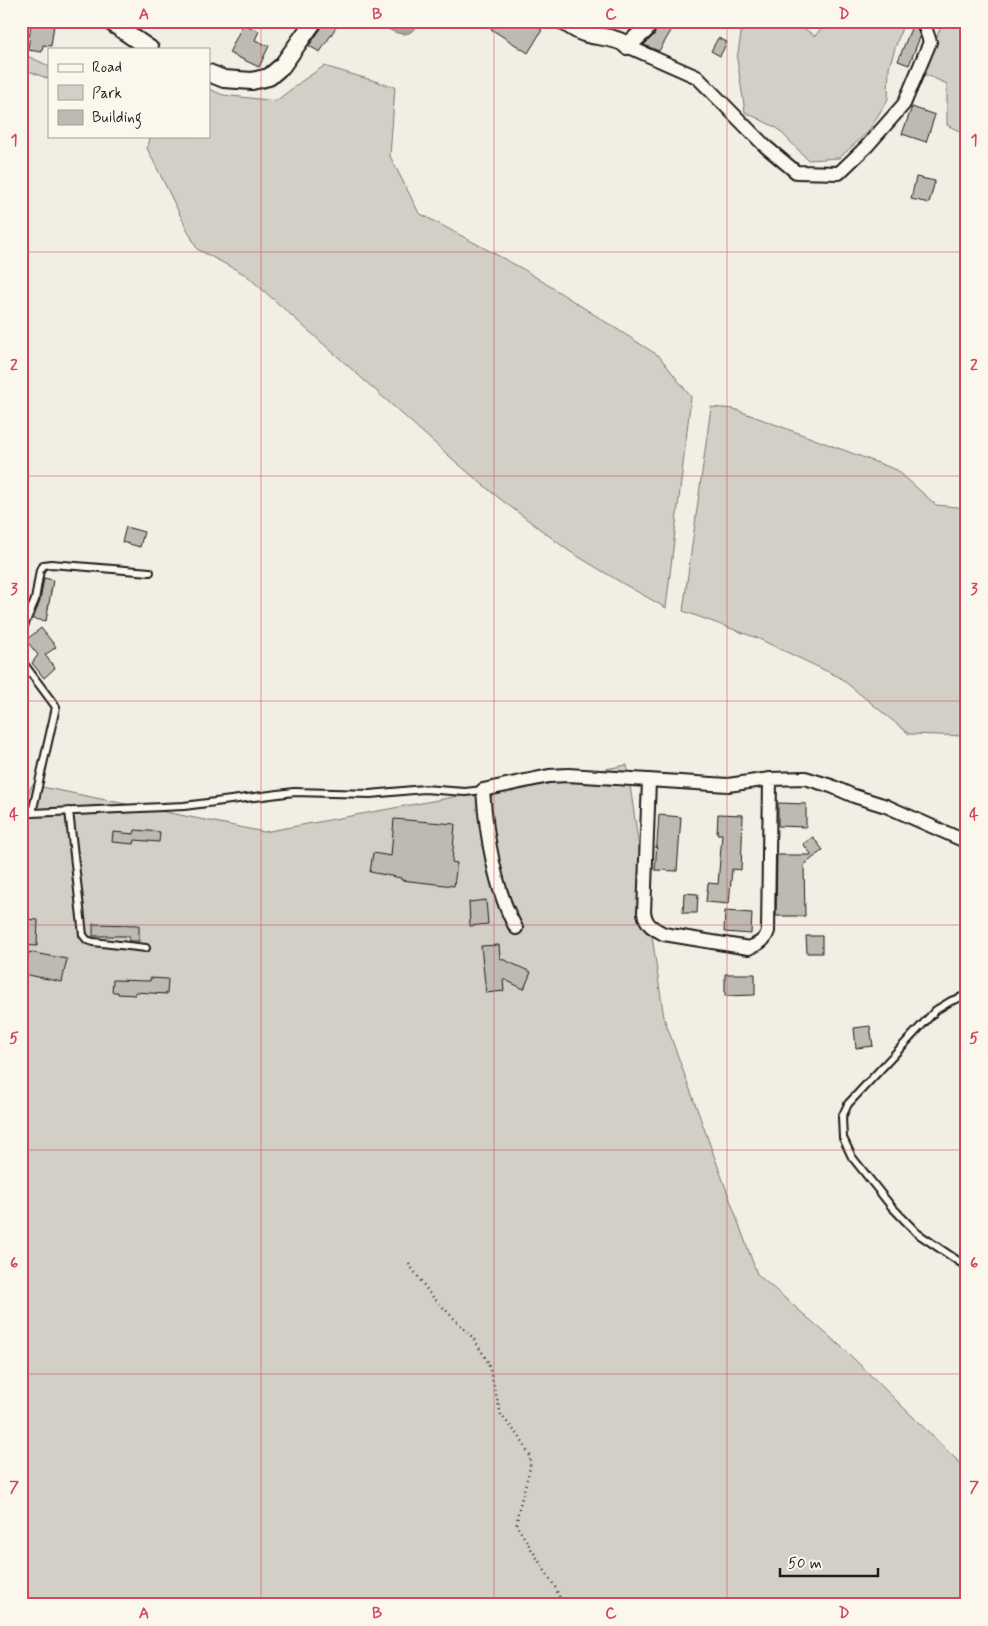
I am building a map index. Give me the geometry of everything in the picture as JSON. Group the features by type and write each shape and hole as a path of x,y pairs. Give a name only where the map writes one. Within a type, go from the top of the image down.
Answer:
{"street":[{"path":"108,21 148,48"},
{"path":"210,73 224,80 252,82 269,76 282,66 314,21"},
{"path":"563,21 583,33 625,43 627,46 697,77 765,146 796,172 839,173 867,146 904,104 930,42 923,21"},
{"path":"627,46 645,30 650,21"},
{"path":"516,928 507,912 488,841 483,790 549,776 728,785 770,779 805,778 886,806 967,842"},
{"path":"649,780 644,913 646,922 664,934 749,948 760,943 768,931 770,779"}],"lane":[{"path":"21,633 33,609 38,577 44,565 150,572"},
{"path":"21,660 56,707 32,813"},
{"path":"21,816 32,813 184,806 294,792 370,794 424,789 465,792 483,790"},
{"path":"69,811 83,935 87,940 93,942 146,948"},
{"path":"967,995 951,1001 936,1010 848,1104 842,1117 843,1138 852,1157 891,1206 917,1233 967,1267"}],"path":[{"path":"409,1264 430,1294 474,1339 488,1362 501,1415 519,1436 530,1456 517,1526 555,1587 563,1605"}],"green space":[{"path":"743,21 793,21 815,36 827,21 904,21 889,67 888,99 868,132 839,158 808,160 777,128 745,112 737,59"},
{"path":"945,21 967,21 965,86 967,135 947,125 947,84 922,73"},
{"path":"21,53 48,66 48,79 21,68"},
{"path":"324,66 395,87 390,156 419,213 523,269 659,356 691,397 666,608 569,551 495,495 246,275 197,249 147,148 150,138 210,138 210,89 223,95 276,101"},
{"path":"711,407 734,409 897,470 936,505 967,508 967,736 909,734 839,677 757,638 683,611"},
{"path":"627,765 664,1018 757,1274 845,1350 967,1470 967,1605 21,1605 21,807 32,785 264,832"}],"shaded area":[{"path":"376,21 418,21 415,28 405,34 393,31"}],"building":[{"path":"324,21 340,21 320,52 309,46"},
{"path":"496,21 528,21 542,30 528,53 491,29"},
{"path":"660,21 677,21 659,51 644,45 654,35"},
{"path":"31,22 54,25 51,46 43,45 42,52 28,50"},
{"path":"243,24 259,31 255,40 269,46 259,67 229,53"},
{"path":"912,26 917,28 920,37 909,65 898,61"},
{"path":"718,38 727,42 720,56 711,51"},
{"path":"912,107 935,115 926,142 902,134"},
{"path":"916,177 935,181 929,203 911,199"},
{"path":"126,527 144,532 140,547 122,542"},
{"path":"44,578 53,580 46,621 33,619 40,601"},
{"path":"41,628 56,647 45,655 55,668 44,678 32,663 38,655 26,640"},
{"path":"778,803 806,804 806,827 778,826"},
{"path":"718,814 743,815 741,870 732,869 729,904 706,902 708,883 718,884 722,834 717,834"},
{"path":"659,815 681,817 677,871 655,870"},
{"path":"394,819 455,824 452,862 457,863 454,886 401,880 401,878 370,872 373,853 391,856"},
{"path":"135,830 160,832 159,842 135,840 134,844 112,842 113,832 134,834"},
{"path":"813,837 823,850 804,865 805,916 776,916 777,855 812,855 803,844"},
{"path":"684,893 698,894 697,913 683,913"},
{"path":"486,900 488,924 470,926 469,902"},
{"path":"725,911 752,913 751,934 724,932"},
{"path":"21,919 38,920 37,946 21,945"},
{"path":"93,924 139,925 139,941 129,941 129,936 93,936"},
{"path":"806,936 822,936 822,953 807,953"},
{"path":"499,945 500,958 531,972 524,989 503,979 504,991 486,993 481,946"},
{"path":"29,952 67,959 62,982 24,974"},
{"path":"725,974 755,974 755,995 725,996"},
{"path":"150,978 168,979 167,994 135,992 135,995 112,992 113,980 150,981"},
{"path":"870,1026 873,1046 856,1048 854,1028"}]}
